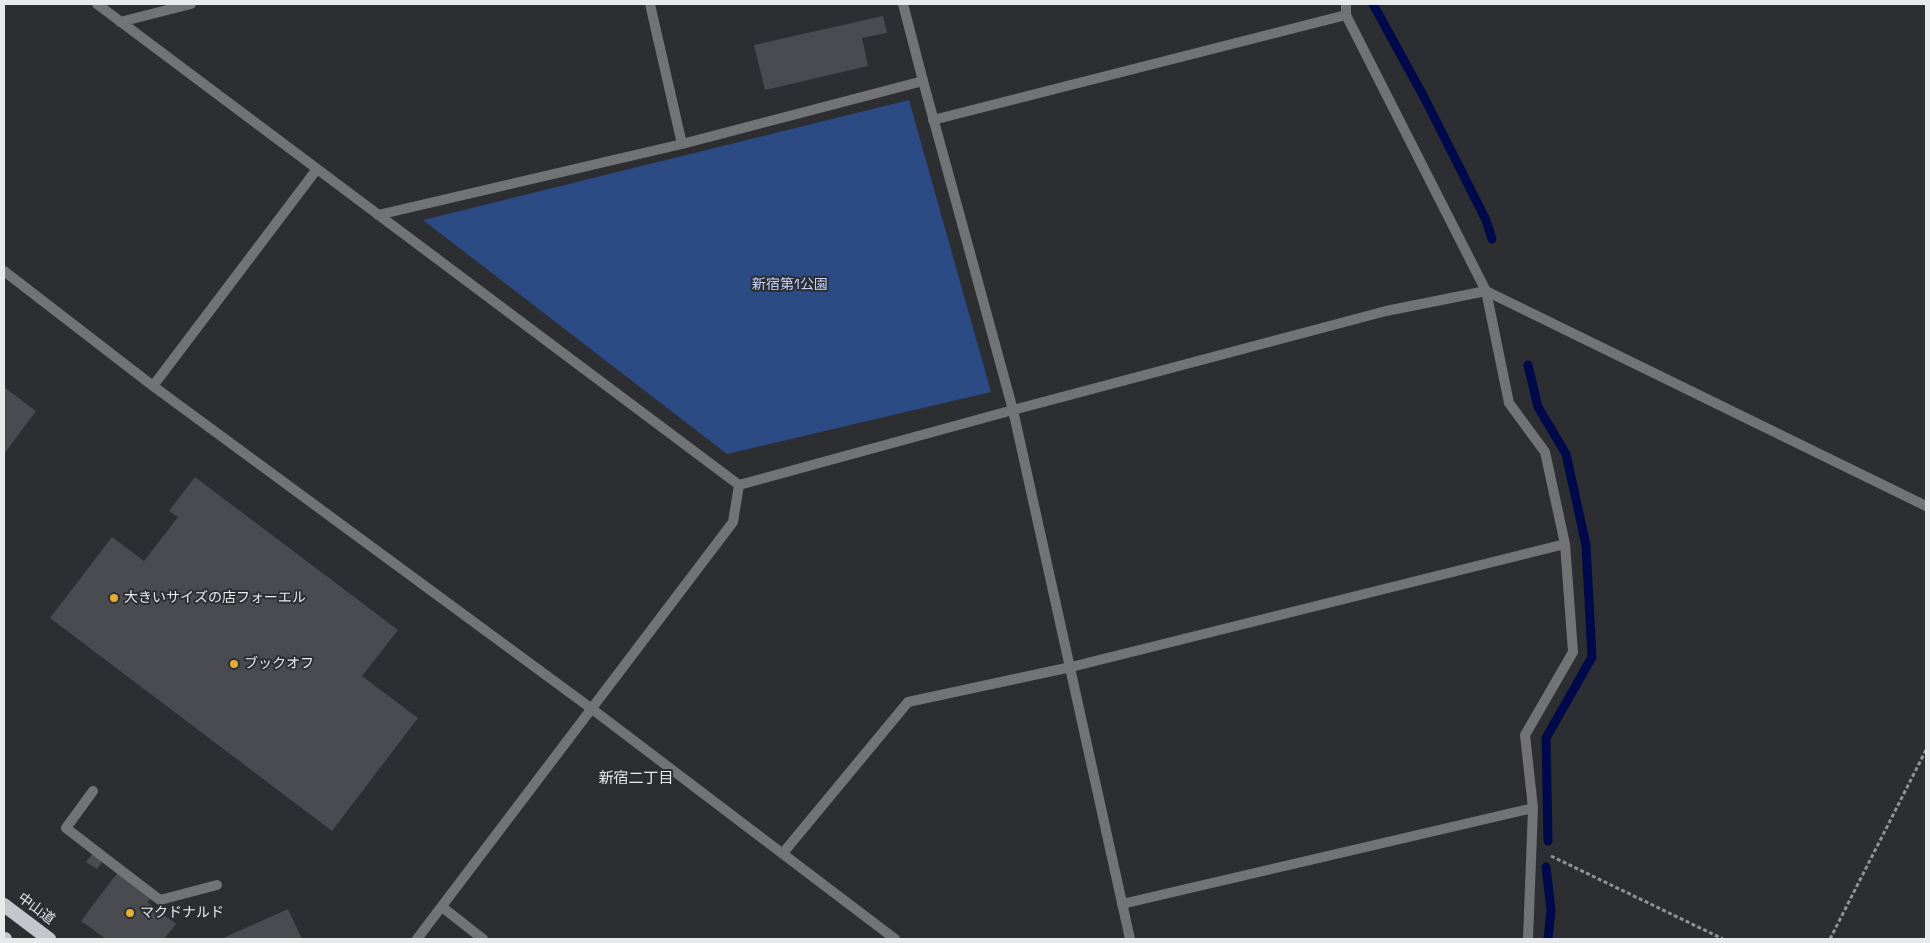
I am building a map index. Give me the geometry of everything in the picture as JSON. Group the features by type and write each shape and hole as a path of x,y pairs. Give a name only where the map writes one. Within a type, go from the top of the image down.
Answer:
{"highway":[{"name":"中山道","path":"4,905 49,939"}],"street":[{"path":"96,4 739,485"},
{"path":"120,22 191,4"},
{"path":"650,4 682,144"},
{"path":"903,4 1013,410 1130,939"},
{"path":"1346,4 1346,15 1486,291 1509,403 1545,452 1565,544 1573,652 1525,735 1533,808 1528,939"},
{"path":"934,120 1346,15"},
{"path":"378,215 682,144 923,81"},
{"path":"153,386 317,169"},
{"path":"4,271 153,386 592,709 895,939"},
{"path":"739,485 1013,410 1386,312 1486,291 1926,506"},
{"path":"417,939 733,522 739,485"},
{"path":"783,853 908,702 1071,667 1565,544"},
{"path":"93,791 66,828 152,894 160,900 217,885"},
{"path":"1122,904 1533,808"},
{"path":"442,907 483,939"}],"path":[{"path":"1830,939 1926,750"},
{"path":"1531,846 1723,939"}],"green space":[{"name":"新宿第1公園","path":"909,100 991,392 727,454 423,220"}],"building":[{"path":"883,16 887,33 862,38 868,66 765,90 754,45"},
{"path":"4,387 36,411 4,454"},
{"path":"195,477 398,630 362,676 418,718 332,831 50,618 112,537 144,561 178,517 169,511"},
{"path":"94,852 104,860 97,869 86,862"},
{"path":"118,872 152,897 147,902 176,924 164,939 106,939 81,921"},
{"path":"288,909 302,939 221,939"}],"waterway":[{"path":"1373,4 1425,99 1486,220 1492,239"},
{"path":"1528,365 1538,407 1566,454 1586,545 1592,657 1546,738 1548,841"},
{"path":"1546,867 1551,910 1548,939"}],"place":[{"name":"大きいサイズの店フォーエル","path":"114,598"},
{"name":"ブックオフ","path":"234,664"},
{"name":"マクドナルド","path":"130,913"}],"district":[{"name":"新宿二丁目","path":"636,779"}]}
